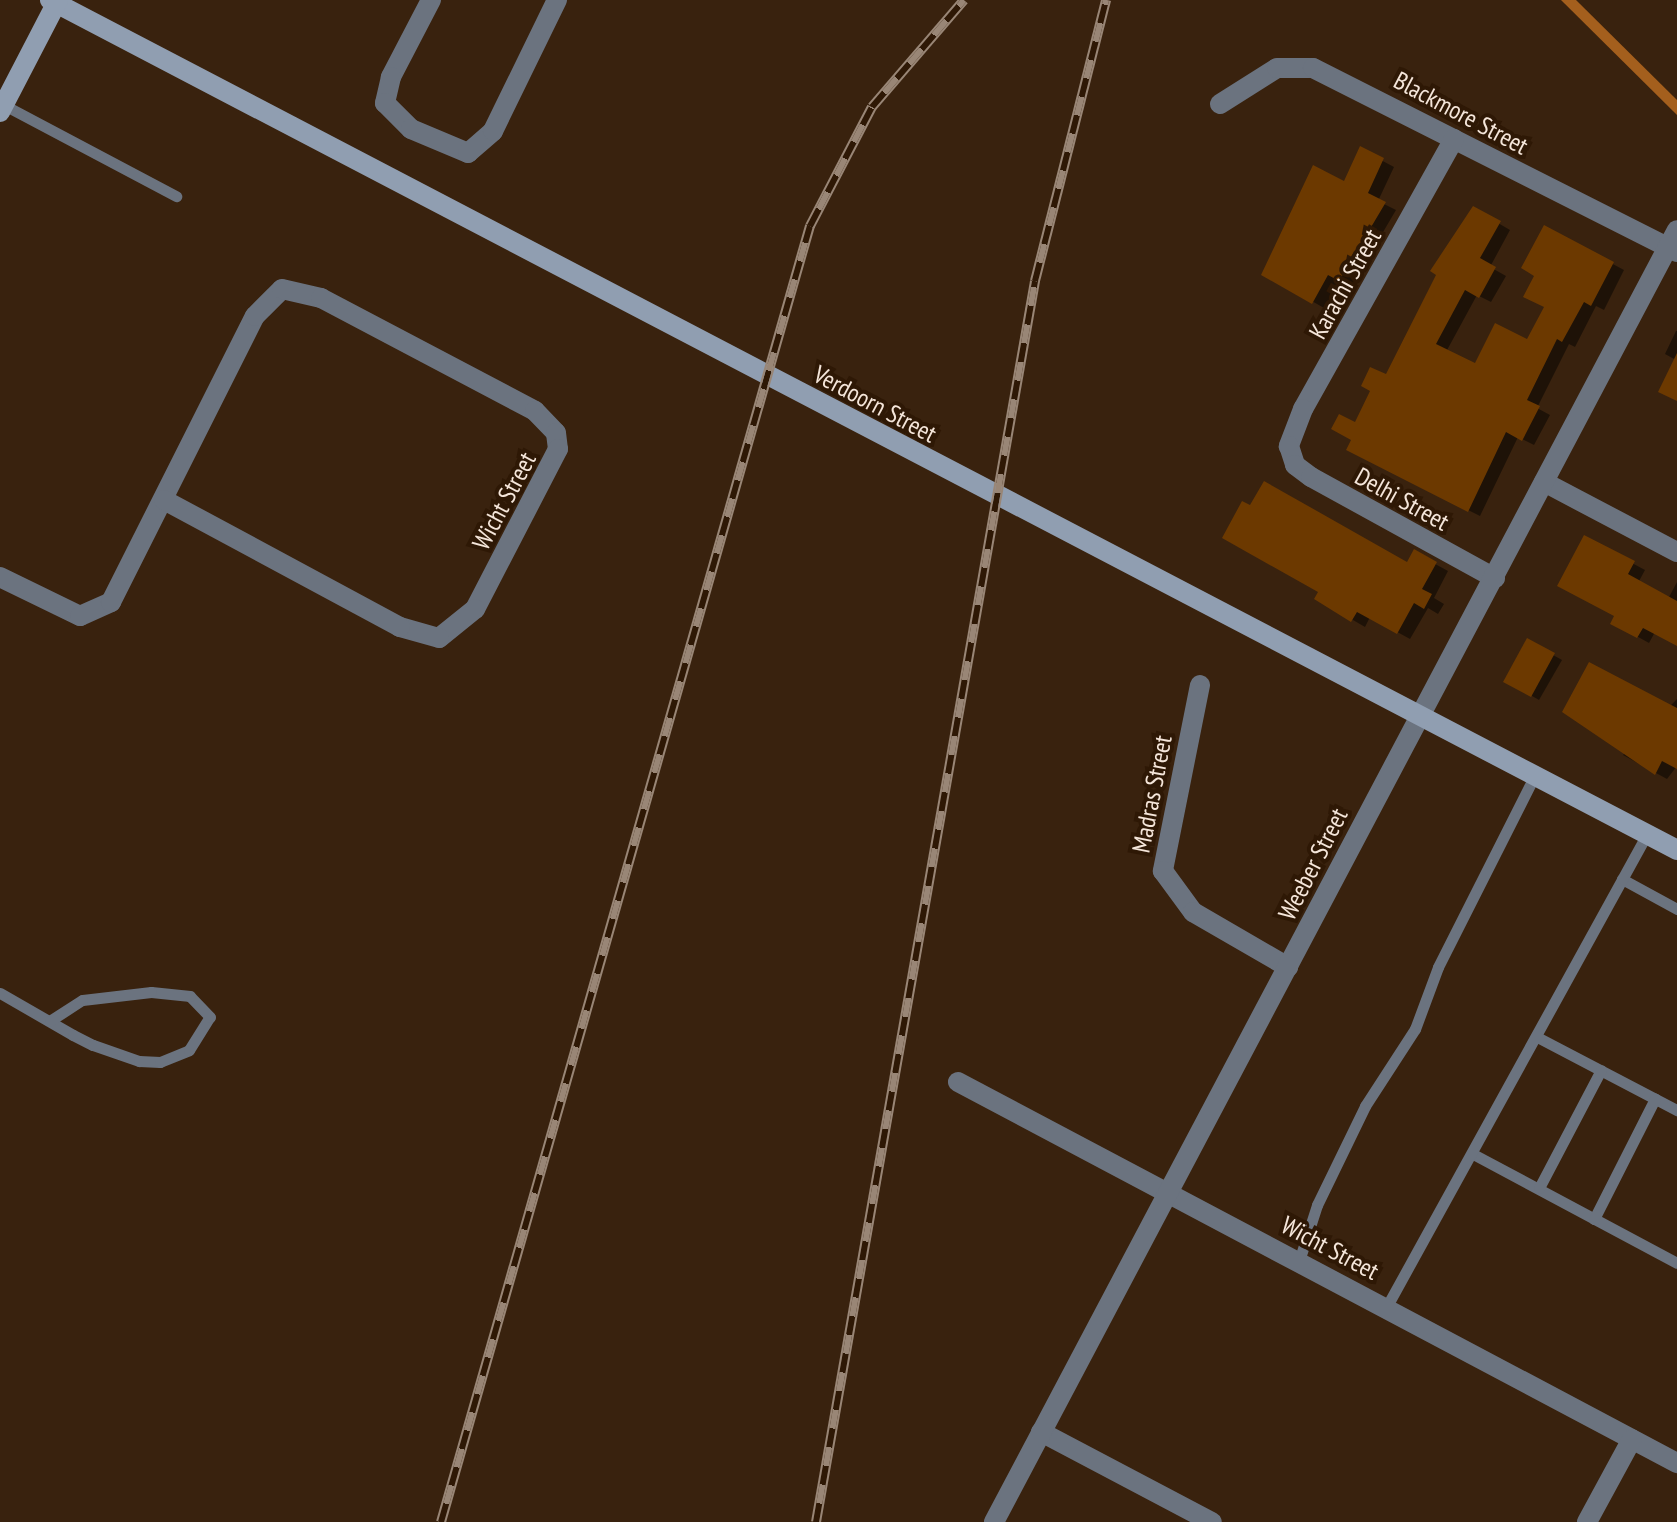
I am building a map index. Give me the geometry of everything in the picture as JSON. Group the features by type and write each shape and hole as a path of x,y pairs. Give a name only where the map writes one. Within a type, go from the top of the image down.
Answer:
{"street":[{"path":"431,0 390,76 385,103 411,130 468,153 493,131 557,0"},
{"path":"2,108 55,1"},
{"name":"Verdoorn Street","path":"55,1 1417,718 1677,850"},
{"name":"Blackmore Street","path":"1220,104 1277,68 1313,68 1674,243"},
{"name":"Karachi Street","path":"1291,457 1304,410 1454,139"},
{"name":"Weeber Street","path":"994,1522 1171,1193 1417,718 1674,243"},
{"name":"Wicht Street","path":"0,577 72,614 100,610 123,582 164,500 256,316 276,292 291,288 535,411 556,433 558,448 476,609 439,638 400,627 164,500"},
{"name":"Delhi Street","path":"1291,457 1311,477 1495,578"},
{"path":"1544,482 1677,552"},
{"name":"Madras Street","path":"1200,685 1164,871 1193,912 1288,966"},
{"name":"Wicht Street","path":"958,1082 1677,1462"},
{"path":"1041,1432 1212,1522"},
{"path":"1587,1522 1632,1439"}],"lane":[{"path":"2,108 176,196"},
{"path":"1299,1260 1317,1205 1365,1106 1411,1038 1438,967 1534,777"},
{"path":"1387,1306 1540,1038 1647,834"},
{"path":"1622,879 1677,909"},
{"path":"0,993 50,1022 115,1054 160,1062 198,1042 210,1017 190,996 130,992 82,1000 50,1022"},
{"path":"1540,1038 1677,1110"},
{"path":"1539,1188 1601,1070"},
{"path":"1594,1219 1655,1099"},
{"path":"1474,1154 1677,1263"}],"shaded area":[{"path":"1561,0 1576,0 1677,100 1677,115"}],"building":[{"path":"1360,146 1384,158 1368,193 1386,202 1339,281 1328,275 1312,304 1261,275 1313,165 1344,181"},
{"path":"1473,206 1501,221 1480,258 1496,267 1479,298 1465,290 1436,344 1475,363 1495,323 1527,339 1544,307 1523,297 1534,276 1521,268 1544,225 1614,262 1591,306 1584,302 1562,342 1557,339 1527,400 1540,406 1522,441 1506,432 1468,512 1346,450 1351,440 1331,429 1339,414 1355,422 1370,391 1361,386 1370,367 1386,374 1436,275 1430,271"},
{"path":"1677,353 1677,401 1658,392"},
{"path":"1264,481 1407,562 1414,549 1437,562 1422,589 1432,594 1424,609 1414,603 1397,634 1357,612 1351,622 1314,599 1318,592 1222,538 1242,501 1250,505"},
{"path":"1584,535 1635,561 1628,574 1677,601 1677,646 1643,628 1637,638 1610,624 1614,616 1557,586"},
{"path":"1527,638 1555,653 1531,697 1503,682"},
{"path":"1589,662 1677,708 1677,769 1662,761 1655,775 1562,712"}],"railway":[{"path":"441,1522 810,226 872,107 964,0"},
{"path":"816,1522 1035,281 1106,0"}]}
